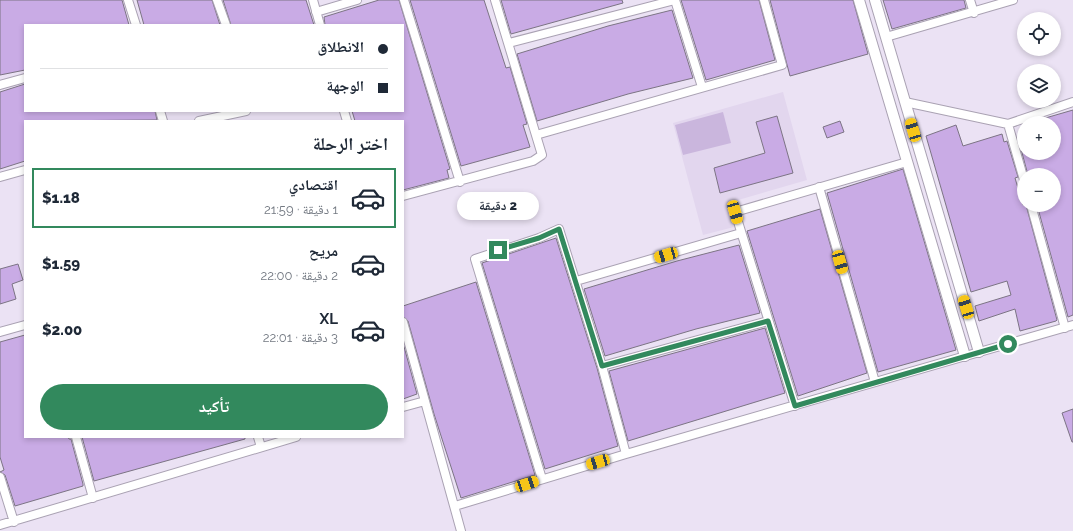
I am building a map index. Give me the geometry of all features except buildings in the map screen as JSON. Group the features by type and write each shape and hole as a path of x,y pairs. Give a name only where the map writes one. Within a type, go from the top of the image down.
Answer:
{"street":[{"path":"128,0 136,24"},
{"path":"218,0 226,24"},
{"path":"313,0 320,24"},
{"path":"316,12 357,0"},
{"path":"404,0 460,182"},
{"path":"404,196 460,182 533,161 542,155 509,43 494,0"},
{"path":"509,43 675,0 702,87"},
{"path":"536,135 782,65 764,0"},
{"path":"859,0 965,356"},
{"path":"875,0 979,352"},
{"path":"970,0 974,13"},
{"path":"886,38 974,13 1013,0"},
{"path":"0,85 24,78"},
{"path":"905,102 1008,124 1073,102"},
{"path":"204,120 241,112"},
{"path":"1008,124 1021,168"},
{"path":"795,406 735,212 907,162"},
{"path":"0,177 24,170"},
{"path":"819,187 875,382"},
{"path":"455,506 626,454 1069,326 1033,212"},
{"path":"542,479 475,258 539,238 559,229 602,366 626,454"},
{"path":"576,281 741,233"},
{"path":"602,366 768,321"},
{"path":"0,332 24,325"},
{"path":"404,326 461,531"},
{"path":"404,407 425,401"},
{"path":"76,438 93,498"},
{"path":"258,438 261,447"},
{"path":"0,525 292,438"},
{"path":"0,477 14,522"}],"shaded area":[{"path":"783,92 807,180 728,203 734,227 703,235 673,123"},
{"path":"723,112 731,143 683,155 675,125"}],"route":[{"path":"498,250 539,238 559,229 602,366 768,321 795,406 1008,344"}]}
